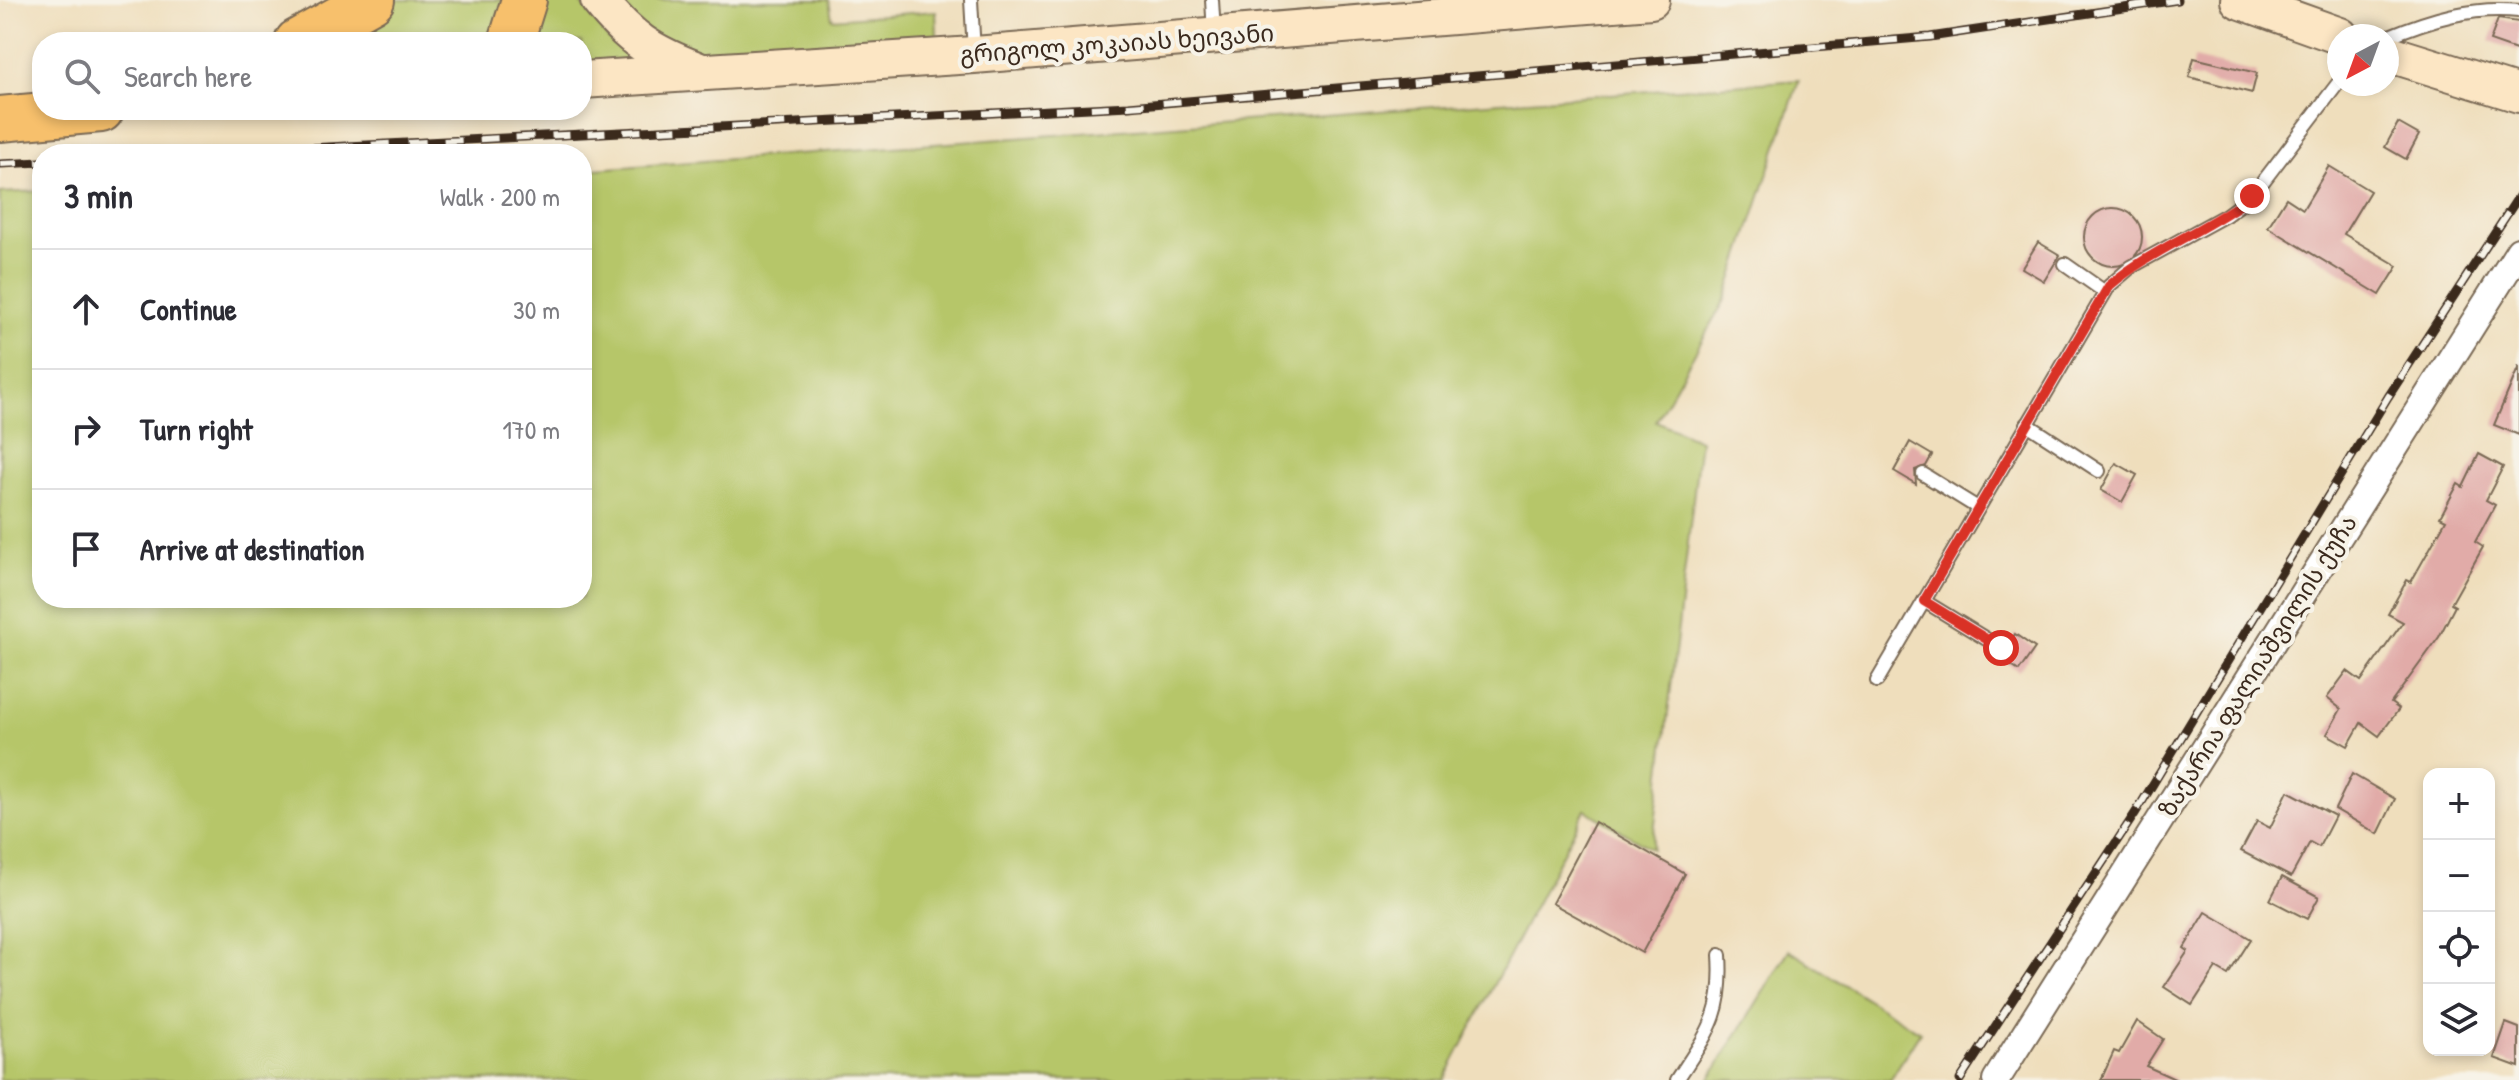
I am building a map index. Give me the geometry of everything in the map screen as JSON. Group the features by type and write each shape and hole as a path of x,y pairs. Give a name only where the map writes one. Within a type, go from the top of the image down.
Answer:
{"highway":[{"path":"315,32 372,0"},
{"path":"514,32 524,0"},
{"path":"0,119 32,116"}],"main road":[{"path":"599,0 631,38 653,54 710,75"},
{"name":"გრიგოლ კოკაიას ხეივანი","path":"592,80 710,75 1214,37 1440,10 1651,0"},
{"path":"2239,0 2327,31"},
{"path":"2399,57 2519,94"}],"street":[{"name":"ზაქარია ფალიაშვილის ქუჩა","path":"1996,1080 2519,251"}],"lane":[{"path":"971,0 974,55"},
{"path":"1212,0 1214,37"},
{"path":"2399,33 2458,14 2494,9 2519,11"},
{"path":"1877,681 2105,292 2131,267 2226,215 2252,196 2328,96"},
{"path":"2065,264 2105,292"},
{"path":"2027,424 2099,471"},
{"path":"1923,474 1978,508"},
{"path":"1924,601 2001,648"},
{"path":"1677,1080 1713,1023 1722,989 1720,955"}],"green space":[{"path":"397,0 503,0 492,32 348,32"},
{"path":"546,0 579,0 610,41 636,61 592,65 592,32 538,32"},
{"path":"599,0 829,0 832,19 936,11 938,57 710,75"},
{"path":"1799,80 1726,298 1656,421 1700,440 1652,849 1585,810 1444,1080 0,1080 0,193 32,191 32,608 592,608 592,169"},
{"path":"1789,950 1920,1032 1890,1080 1709,1080"}],"building":[{"path":"2498,19 2519,22 2519,51 2490,41"},
{"path":"2194,58 2257,73 2252,93 2189,77"},
{"path":"2398,123 2419,135 2406,159 2385,147"},
{"path":"2329,166 2370,191 2344,234 2398,266 2380,295 2268,227 2286,198 2303,209"},
{"path":"2113,208 2124,210 2133,217 2140,226 2140,248 2133,257 2124,264 2113,266 2102,264 2093,257 2086,248 2084,237 2086,226 2093,217 2102,210"},
{"path":"2038,242 2060,255 2044,281 2022,268"},
{"path":"2519,366 2519,435 2494,425"},
{"path":"1910,442 1932,455 1926,466 1915,470 1916,484 1894,471"},
{"path":"2479,454 2503,467 2486,500 2495,505 2475,542 2483,547 2451,604 2455,606 2439,637 2391,703 2399,709 2379,736 2361,723 2348,746 2327,734 2341,709 2327,698 2347,671 2361,681 2403,622 2388,614 2407,580 2411,582 2446,520 2440,517 2458,484 2463,487"},
{"path":"2116,463 2137,475 2122,502 2101,490"},
{"path":"2015,634 2035,648 2019,671 1999,658 2008,653 2009,643"},
{"path":"2352,774 2395,799 2378,834 2335,809"},
{"path":"2288,791 2335,816 2319,847 2310,842 2291,877 2241,851 2257,821 2270,828"},
{"path":"1595,822 1685,874 1642,953 1552,903"},
{"path":"2282,877 2319,897 2307,919 2270,900"},
{"path":"2206,912 2251,939 2228,975 2216,968 2192,1005 2164,987 2188,951 2184,948"},
{"path":"2137,1021 2163,1039 2146,1066 2177,1080 2101,1080 2114,1051 2119,1053"},
{"path":"2506,1023 2519,1028 2519,1067 2494,1058"}],"railway":[{"path":"387,144 1129,106 1930,37 2177,0"},
{"path":"0,164 32,162"},
{"path":"1960,1080 2136,812 2388,397 2519,196"}],"route":[{"path":"2001,648 1924,601 2109,286 2131,267 2226,215 2252,196"}]}
